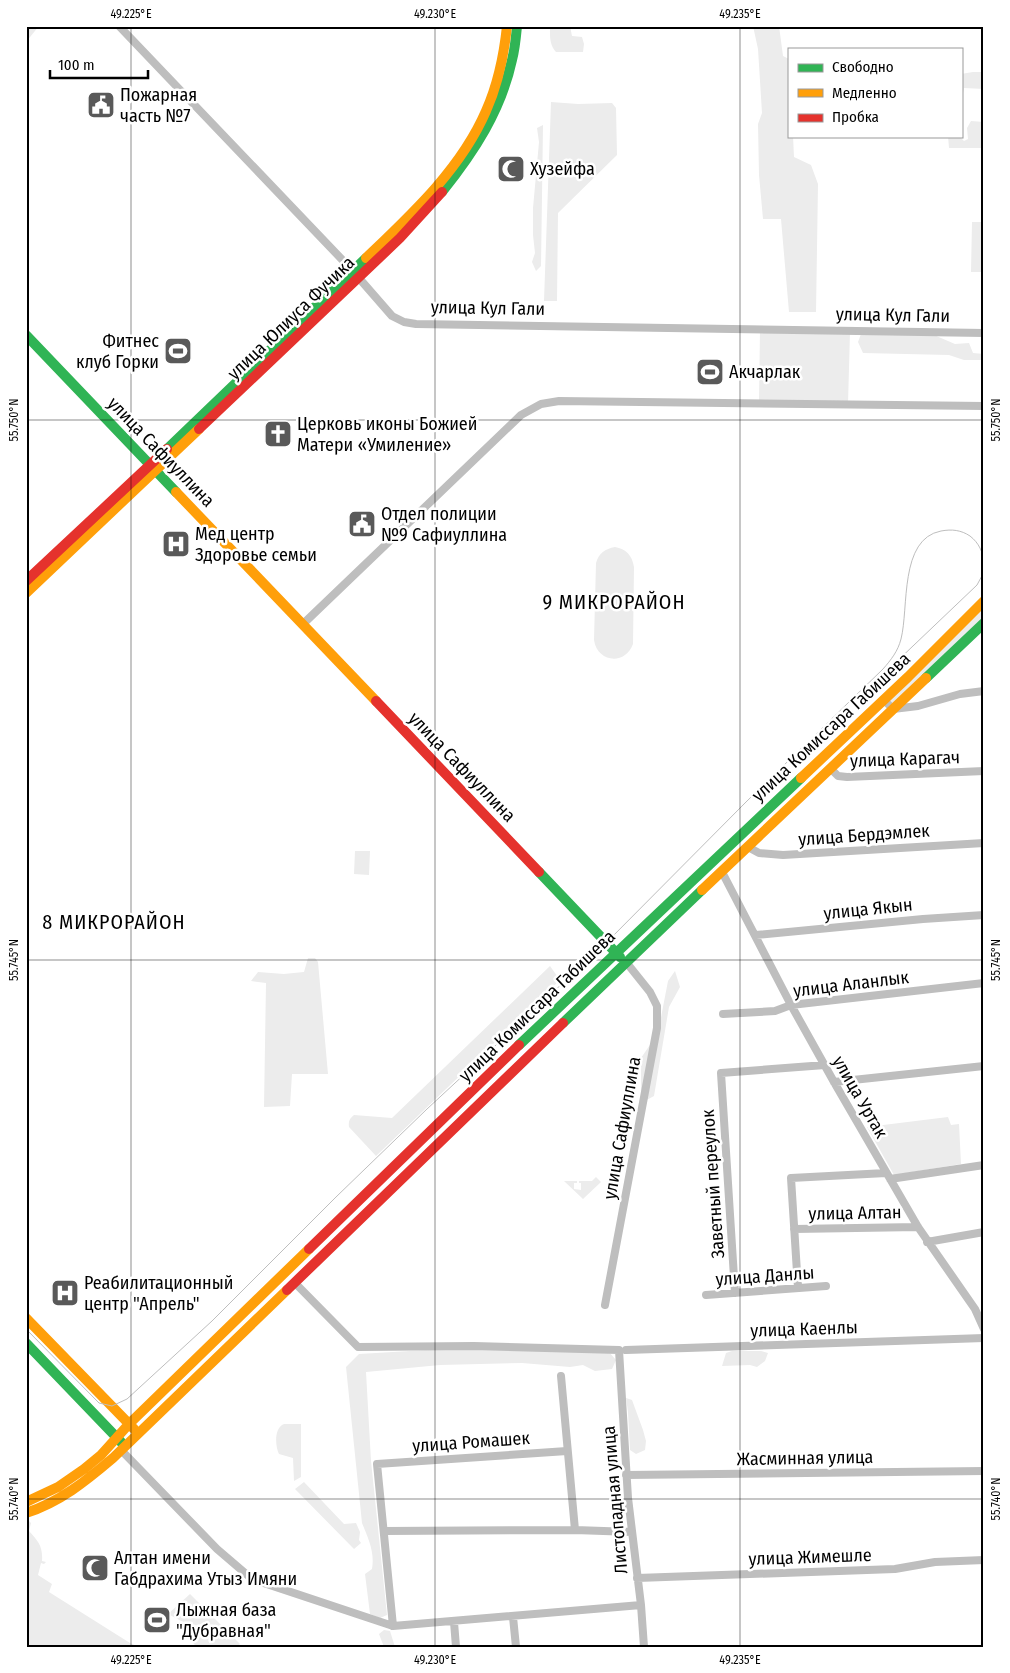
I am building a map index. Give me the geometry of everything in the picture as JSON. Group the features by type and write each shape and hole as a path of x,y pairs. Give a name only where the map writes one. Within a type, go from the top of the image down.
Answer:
{"street":[{"name":"улица Кул Гали","path":"119,26 355,274 392,316 404,322 416,324 984,333"},
{"name":"улица Юлиуса Фучика","path":"26,593 355,274 448,172 480,123 504,56 507,26"},
{"name":"улица Юлиуса Фучика","path":"355,274 400,238 457,176 478,146 503,94 512,65 517,26"},
{"name":"улица Сафиуллина","path":"26,336 154,467 626,962 650,992 657,1006 657,1028 605,1306"},
{"path":"304,624 521,415 541,404 558,401 984,406"},
{"name":"улица Юлиуса Фучика","path":"26,581 154,467"},
{"name":"улица Комиссара Габишева","path":"26,1502 58,1487 101,1455 129,1424 433,1128 930,657 984,602"},
{"name":"улица Комиссара Габишева","path":"26,1513 38,1510 85,1482 123,1448 626,962 984,623"},
{"path":"884,700 893,709 918,706 960,694 984,691"},
{"name":"улица Карагач","path":"831,769 838,776 848,777 984,771"},
{"name":"улица Бердэмлек","path":"748,848 759,854 783,855 984,842"},
{"name":"улица Уртак","path":"722,872 791,1005 834,1082 927,1242 975,1309 984,1329"},
{"name":"улица Якын","path":"756,935 984,915"},
{"name":"улица Аланлык","path":"723,1014 775,1011 791,1005 984,982"},
{"name":"Заветный переулок","path":"735,1293 722,1073 825,1065"},
{"path":"834,1082 984,1066"},
{"path":"798,1288 791,1178 888,1176 984,1165"},
{"name":"улица Алтан","path":"794,1229 918,1227"},
{"path":"927,1242 984,1232"},
{"name":"улица Каенлы","path":"294,1283 358,1347 474,1346 622,1350 984,1338"},
{"name":"улица Данлы","path":"706,1295 826,1286"},
{"path":"26,1318 138,1434"},
{"path":"26,1343 117,1438 123,1448 217,1549 252,1579 393,1626 641,1605"},
{"name":"Листопадная улица","path":"622,1350 626,1475 644,1647"},
{"path":"561,1376 575,1530"},
{"name":"улица Ромашек","path":"384,1531 377,1464 567,1451"},
{"name":"Жасминная улица","path":"626,1475 984,1471"},
{"path":"393,1626 384,1531 575,1530 632,1532"},
{"name":"улица Жимешле","path":"637,1578 895,1569 935,1562 984,1560"},
{"path":"513,1617 516,1647"},
{"path":"454,1622 456,1647"}],"shaded area":[{"path":"26,26 39,26 26,42"},
{"path":"550,26 570,26 572,36 582,37 584,44 583,52 556,52 551,43"},
{"path":"753,26 779,26 783,56 788,58 788,138 793,138 794,157 811,165 818,184 816,312 789,312 781,219 763,219 759,175 758,124 762,113 758,49"},
{"path":"984,72 984,89 964,88 962,98 962,74"},
{"path":"551,102 578,104 612,103 616,108 617,155 558,213 557,301 544,301"},
{"path":"971,121 984,122 984,148 949,148 948,138 961,138 964,141 968,139 967,128"},
{"path":"543,125 541,266 536,271 532,262 535,253 533,208 539,142 537,128"},
{"path":"972,222 984,222 984,272 971,272"},
{"path":"760,329 850,332 848,404 759,403"},
{"path":"861,334 934,335 955,344 969,343 973,353 984,354 984,360 964,360 949,355 863,353 858,342"},
{"path":"615,547 628,553 634,567 633,644 624,656 612,658 600,653 594,640 596,563 603,552"},
{"path":"984,607 984,620 894,705 889,699"},
{"path":"355,851 370,851 369,875 354,874"},
{"path":"308,958 315,958 318,962 328,1074 292,1074 290,1106 264,1107 266,983 251,981 258,972 284,974 304,972"},
{"path":"550,966 560,980 376,1156 349,1127 351,1117 354,1115 392,1118"},
{"path":"675,971 680,987 669,1007 654,1096 641,1103 641,1058 658,1033 668,981"},
{"path":"948,1117 951,1125 959,1124 961,1164 894,1175 867,1127"},
{"path":"596,1177 601,1182 583,1199 564,1181 577,1181 577,1183 574,1183 574,1189 581,1190 581,1183 579,1181 592,1181"},
{"path":"427,1350 609,1352 616,1360 612,1369 595,1371 583,1365 570,1367 522,1363 440,1365 366,1372 371,1461 387,1615 380,1618 370,1614 365,1574 372,1569 373,1557 362,1523 346,1367 359,1354"},
{"path":"732,1351 761,1351 768,1353 765,1361 757,1367 750,1365 722,1366 726,1353"},
{"path":"626,1398 632,1400 646,1441 645,1450 636,1454 630,1450"},
{"path":"284,1424 301,1424 301,1477 294,1481 293,1458 279,1454 277,1446 278,1429"},
{"path":"304,1482 344,1524 356,1523 360,1532 359,1540 361,1543 354,1549 295,1489"},
{"path":"26,1520 31,1523 29,1531 39,1544 42,1551 42,1561 46,1562 44,1564 41,1563 38,1575 52,1584 49,1592 139,1647 26,1647"},
{"path":"190,1594 240,1644 237,1647 197,1647 186,1636 185,1623 168,1614"},
{"path":"384,1630 390,1631 395,1647 384,1647 379,1634"}],"tram line":[{"path":"26,1329 99,1403 112,1406 127,1399 212,1321 427,1109 606,943 747,801 883,669 894,655 900,643 908,576 918,547 928,537 941,531 949,530 956,530 967,534 982,551 984,563"},
{"path":"892,666 977,585 984,572"}],"traffic: fast":[{"path":"442,192 465,162 485,130 501,97 514,52 517,26"},
{"path":"167,449 366,258"},
{"path":"26,335 176,492"},
{"path":"926,678 984,623"},
{"path":"519,1045 801,778"},
{"path":"539,872 620,957"},
{"path":"563,1023 702,890"},
{"path":"26,1343 121,1442"}],"traffic: slow":[{"path":"366,258 434,190 449,172 476,132 497,80 507,26"},
{"path":"26,593 199,429"},
{"path":"176,492 376,701"},
{"path":"801,778 908,677 984,601"},
{"path":"702,890 926,678"},
{"path":"26,1502 58,1487 101,1455 129,1424 309,1249"},
{"path":"26,1513 61,1497 83,1483 113,1458 287,1290"},
{"path":"26,1318 134,1429"}],"traffic: jam":[{"path":"199,429 400,238 442,192"},
{"path":"26,581 167,449"},
{"path":"376,701 539,872"},
{"path":"287,1290 563,1023"},
{"path":"309,1249 519,1045"}],"place":[{"name":"Пожарная часть №7","path":"101,105"},
{"name":"Хузейфа","path":"511,169"},
{"name":"Фитнес клуб Горки","path":"178,351"},
{"name":"Акчарлак","path":"710,372"},
{"name":"Церковь иконы Божией Матери «Умиление»","path":"278,434"},
{"name":"Отдел полиции №9 Сафиуллина","path":"362,524"},
{"name":"Мед центр Здоровье семьи","path":"176,544"},
{"name":"Реабилитационный центр \"Апрель\"","path":"65,1293"},
{"name":"Алтан имени Габдрахима Утыз Имяни","path":"95,1568"},
{"name":"Лыжная база \"Дубравная\"","path":"157,1620"}],"district":[{"name":"9 МИКРОРАЙОН","path":"614,602"},
{"name":"8 МИКРОРАЙОН","path":"114,922"}]}
